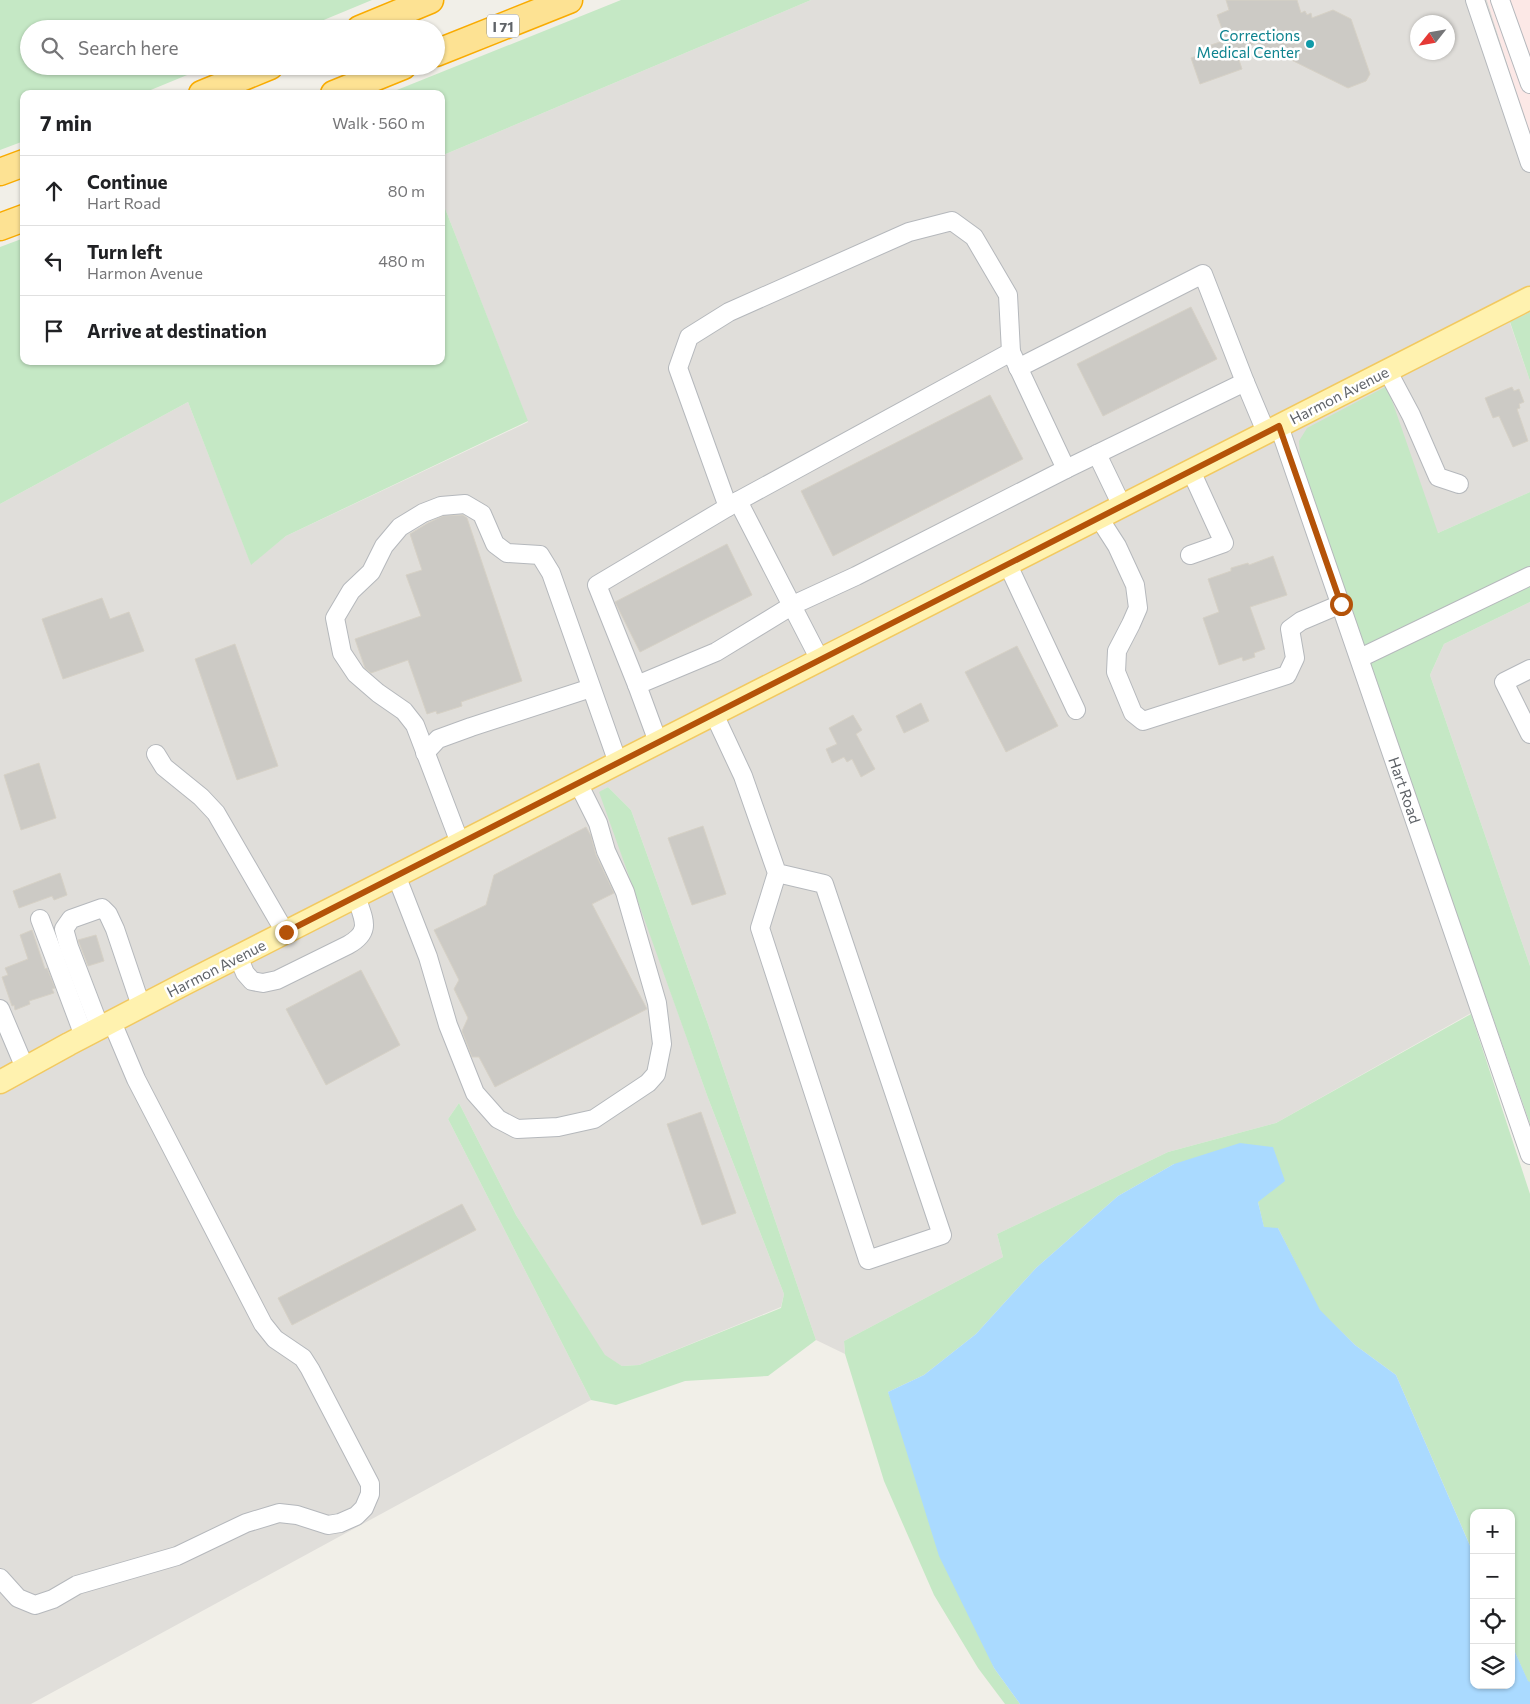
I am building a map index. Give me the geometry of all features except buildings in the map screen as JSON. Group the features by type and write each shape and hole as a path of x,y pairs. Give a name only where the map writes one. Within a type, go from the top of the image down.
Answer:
{"highway":[{"path":"382,20 430,0"},
{"name":"I 71","path":"445,49 569,0"},
{"path":"212,90 248,75"},
{"path":"344,90 381,75"},
{"path":"0,172 20,164"},
{"path":"0,227 20,220"}],"main road":[{"name":"Harmon Avenue","path":"0,1082 98,1028 396,875 1530,298"}],"street":[{"path":"1475,0 1530,163"},
{"path":"1500,0 1530,84"},
{"path":"820,660 793,606 733,504 678,368 689,337 730,312 909,232 952,221 974,238 1008,295 1014,360 1066,469"},
{"name":"Hart Road","path":"1014,360 1203,274 1245,382 1272,429 1341,604 1530,1155"},
{"path":"658,742 597,585 733,504 1014,360"},
{"path":"1387,370 1411,415 1438,477 1459,484"},
{"path":"637,685 716,652 793,606 1066,469 1245,382"},
{"path":"1097,454 1122,506"},
{"path":"1190,555 1224,543 1191,470"},
{"path":"460,843 415,725 404,711 378,693 356,674 342,653 336,618 351,591 371,572 384,546 400,527 423,513 441,506 465,504 482,514 495,544 507,552 540,555 552,573 618,763"},
{"path":"1099,518 1117,546 1135,585 1138,608 1117,651 1116,672 1133,713 1143,721 1287,675 1295,658 1290,629 1301,621 1341,604"},
{"path":"1008,565 1076,710"},
{"path":"1360,658 1530,576"},
{"path":"1530,669 1504,682 1530,734"},
{"path":"425,753 438,739 591,688"},
{"path":"714,714 742,776 777,873 760,928 868,1260 942,1235 824,884 777,873"},
{"path":"156,754 164,767 201,797 216,813 286,932"},
{"path":"396,875 428,957 448,1025 475,1093 498,1119 517,1129 558,1127 594,1119 648,1083 656,1074 662,1044 656,1003 624,892 606,851 598,823 578,783"},
{"path":"238,956 245,973 252,981 263,983 277,980 348,945 358,939 363,932 364,922 356,896"},
{"path":"98,1028 64,929 71,919 102,908 108,914 142,1006"},
{"path":"0,1578 18,1598 35,1605 53,1599 78,1585 177,1556 246,1523 279,1513 297,1515 328,1525 340,1523 356,1516 364,1508 370,1494 370,1484 310,1368 303,1358 275,1340 263,1324 136,1079 98,1028 40,919"},
{"path":"0,1009 25,1068"}],"shaded area":[{"path":"811,0 1487,0 1530,136 1530,312 1510,323 1530,381 1530,492 1438,533 1307,428 1487,1004 1276,1123 1168,1152 997,1234 1003,1257 844,1341 845,1354 816,1340 708,1024 631,810 608,787 600,792 708,1098 784,1294 781,1307 639,1365 622,1366 605,1356 516,1215 459,1103 448,1119 591,1400 31,1704 0,1704 0,504 188,402 251,564 286,536 528,422 445,208 445,154"},
{"path":"1487,0 1530,0 1530,136"},
{"path":"1530,602 1530,966 1430,675 1444,644"}],"green space":[{"path":"0,0 372,0 324,20 20,20 20,75 187,75 151,90 20,90 20,142 0,150"},
{"path":"621,0 811,0 445,154 445,90 397,90 434,75 445,75 445,71"},
{"path":"445,208 528,421 286,536 251,565 188,402 0,504 0,247 20,240 20,365 445,365"},
{"path":"1530,312 1530,381 1510,322"},
{"path":"1387,386 1438,533 1530,492 1530,602 1444,644 1430,675 1530,966 1530,1124 1377,685 1300,457 1299,441 1307,428"},
{"path":"608,787 631,810 708,1024 816,1340 768,1376 685,1381 616,1405 591,1400 448,1119 459,1103 516,1215 605,1355 622,1366 639,1365 781,1308 784,1294 708,1098 599,792"},
{"path":"1471,1014 1530,1194 1530,1682 1528,1682 1515,1652 1515,1509 1470,1509 1470,1546 1396,1375 1355,1345 1319,1310 1278,1228 1264,1228 1258,1202 1174,1164 1118,1196 1036,1268 976,1334 924,1375 888,1392 994,1668 1020,1704 1005,1704 978,1668 934,1595 884,1481 845,1354 844,1341 1003,1257 997,1234 1168,1152 1276,1123"}],"water":[{"path":"1240,1143 1273,1147 1285,1181 1258,1202 1264,1227 1278,1228 1320,1310 1355,1345 1396,1375 1470,1546 1470,1689 1515,1689 1515,1652 1530,1682 1530,1704 1020,1704 994,1668 939,1556 888,1392 924,1375 976,1334 1036,1268 1118,1196 1174,1164"}],"place":[{"name":"Corrections Medical Center","path":"1310,44"}],"route":[{"path":"286,932 1279,426 1341,604"}]}
